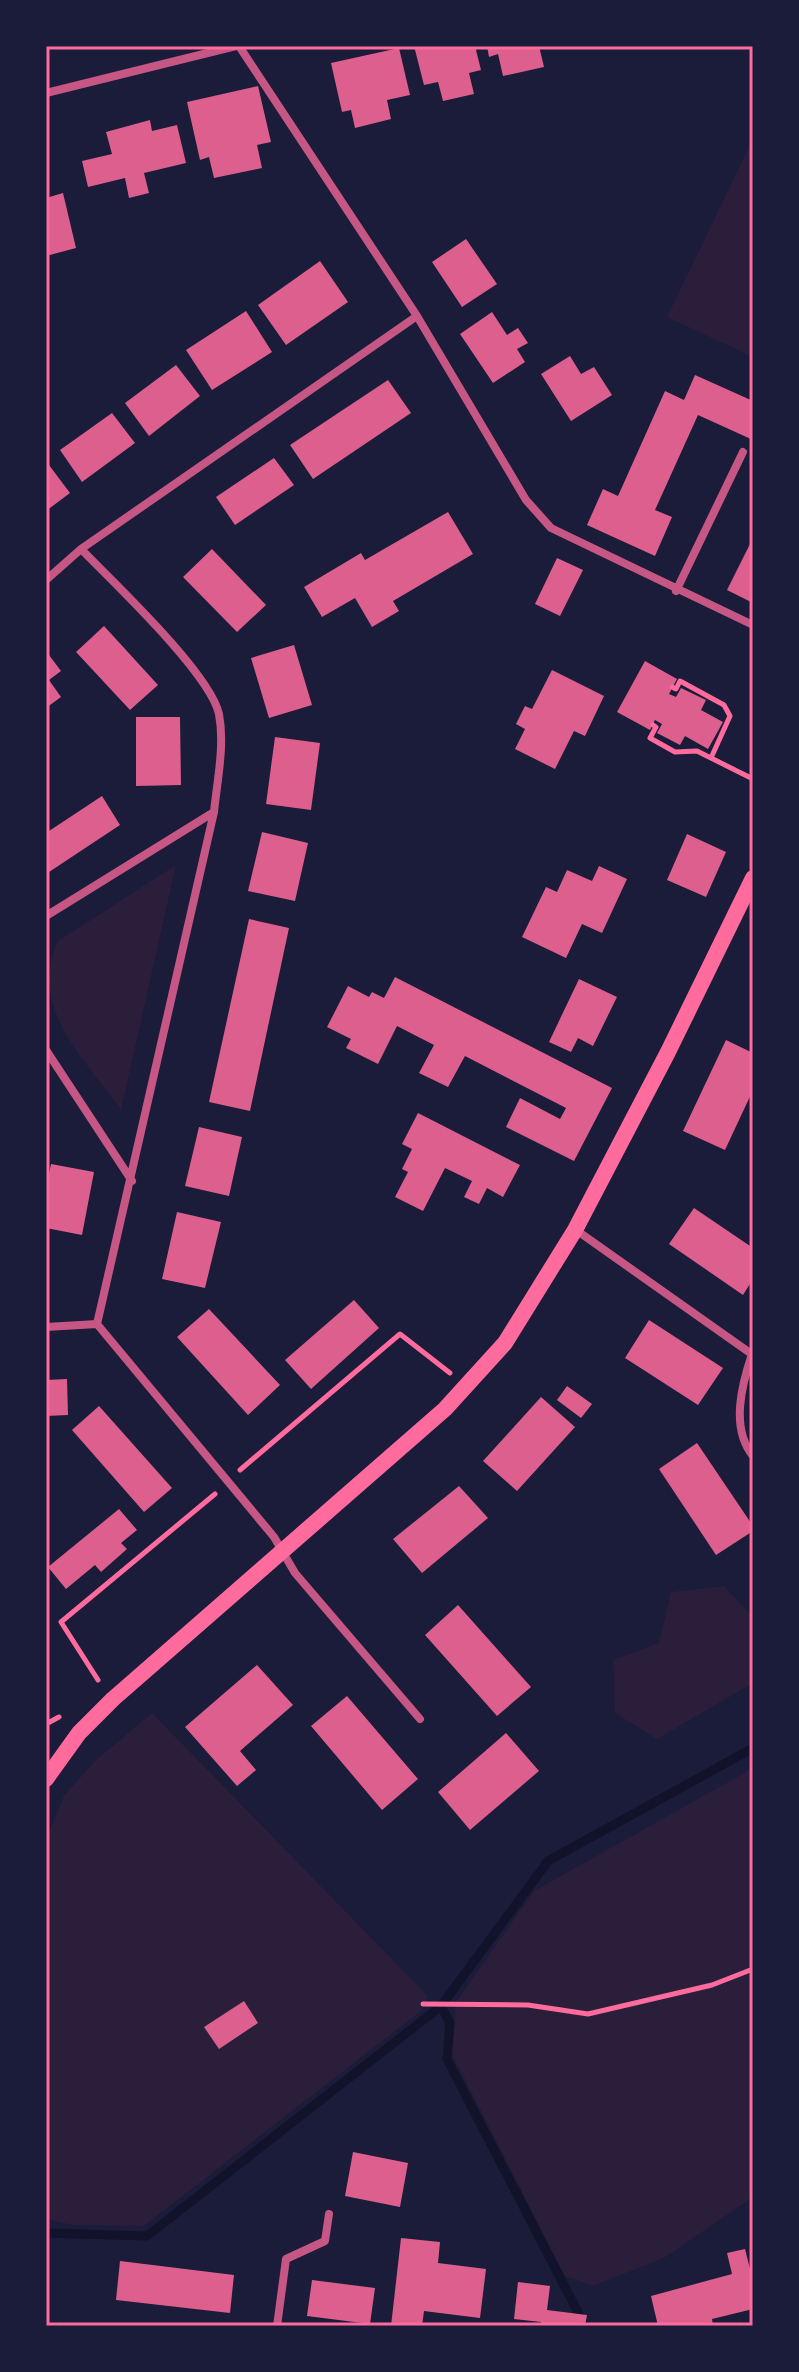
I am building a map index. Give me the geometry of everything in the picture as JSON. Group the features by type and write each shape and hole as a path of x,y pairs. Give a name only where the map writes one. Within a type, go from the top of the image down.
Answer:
{"main road":[{"path":"46,1779 79,1733 165,1651 284,1553 445,1409 496,1354 575,1230 668,1052 753,878"}],"street":[{"path":"46,93 237,46 417,316 526,500 551,528 676,591 753,625"},
{"path":"46,580 81,549 417,316"},
{"path":"676,591 743,452"},
{"path":"81,549 185,658 219,712 221,752 214,812 97,1324"},
{"path":"46,916 214,812"},
{"path":"46,1050 132,1181"},
{"path":"575,1230 753,1355 741,1387 740,1416 753,1456"},
{"path":"46,1327 97,1324"},
{"path":"97,1324 265,1525 295,1573 420,1719"},
{"path":"277,2326 286,2259 325,2241 329,2214"}],"path":[{"path":"672,687 676,689 680,681 724,705 730,716 711,758"},
{"path":"653,725 656,727 650,738 675,752 697,751 753,779"},
{"path":"423,2004 528,2005 588,2014 712,1985 753,1969"}],"shaded area":[{"path":"753,139 753,357 667,317"},
{"path":"176,865 121,1110 64,1031 50,988 50,965 58,941"},
{"path":"724,1586 753,1617 753,1683 657,1739 615,1713 613,1660 659,1643 671,1592"},
{"path":"152,1713 428,1996 421,2011 144,2226 73,2225 46,2219 46,1840 64,1796 95,1761"},
{"path":"753,1768 753,2197 664,2258 593,2286 565,2276 452,2054 456,2002 534,1891"}],"building":[{"path":"414,46 475,46 481,70 469,73 474,94 443,101 438,82 424,85"},
{"path":"487,46 539,46 544,67 503,76 498,54 489,57"},
{"path":"399,48 410,95 387,100 391,119 355,128 351,110 342,112 331,63"},
{"path":"258,86 271,142 257,145 262,168 214,178 209,157 200,160 187,102"},
{"path":"150,120 152,131 177,125 186,163 144,173 149,193 129,198 125,178 88,187 82,161 112,154 106,132"},
{"path":"63,193 76,248 46,256 46,198"},
{"path":"466,239 497,284 462,307 432,262"},
{"path":"320,261 348,302 286,345 258,305"},
{"path":"246,311 272,352 212,390 186,350"},
{"path":"492,312 507,335 518,328 528,343 517,349 525,362 493,383 460,334"},
{"path":"570,356 581,374 594,367 612,395 571,421 541,374"},
{"path":"176,365 200,396 149,436 125,403"},
{"path":"695,375 753,401 753,440 698,415 655,510 672,517 655,556 587,525 603,489 618,496 665,391 684,400"},
{"path":"388,380 411,413 313,479 290,445"},
{"path":"112,413 135,443 82,482 60,450"},
{"path":"274,458 294,485 235,525 216,497"},
{"path":"46,461 70,493 46,511"},
{"path":"448,512 473,554 393,601 399,611 372,627 355,598 322,617 304,587 361,553 365,560"},
{"path":"753,538 753,603 727,590"},
{"path":"212,549 266,605 237,632 183,577"},
{"path":"557,558 583,570 560,616 535,604"},
{"path":"104,626 158,685 130,710 76,652"},
{"path":"294,645 312,705 269,718 251,658"},
{"path":"46,651 61,671 49,680 61,697 46,708"},
{"path":"645,661 677,679 669,694 676,697 681,688 706,700 701,710 723,722 708,749 685,736 680,745 657,733 662,724 655,720 650,730 617,712"},
{"path":"552,670 604,696 585,736 574,731 555,769 515,749 525,729 516,724 525,706 532,709"},
{"path":"136,717 180,717 181,785 136,786"},
{"path":"275,737 320,743 311,810 266,804"},
{"path":"102,796 120,825 46,874 46,833"},
{"path":"262,832 308,843 295,901 248,891"},
{"path":"687,834 726,852 706,897 667,880"},
{"path":"599,866 627,879 602,933 582,924 566,958 522,937 546,887 557,892 567,870 592,881"},
{"path":"249,919 289,928 250,1111 209,1102"},
{"path":"395,977 612,1088 574,1161 506,1127 520,1098 560,1119 566,1108 465,1056 448,1087 419,1073 434,1045 397,1026 378,1064 346,1048 351,1039 327,1027 348,986 369,997 372,992 384,998"},
{"path":"579,979 617,997 593,1046 578,1038 571,1052 549,1042"},
{"path":"726,1040 753,1053 753,1090 725,1150 683,1131"},
{"path":"418,1113 520,1165 503,1197 487,1188 479,1204 464,1197 472,1181 445,1168 423,1211 395,1197 408,1172 402,1169 412,1149 402,1144"},
{"path":"199,1127 242,1137 229,1196 185,1186"},
{"path":"51,1164 94,1172 82,1235 46,1228 46,1189"},
{"path":"694,1208 753,1248 753,1279 743,1295 669,1244"},
{"path":"177,1212 221,1222 205,1288 162,1279"},
{"path":"354,1300 379,1328 311,1389 285,1360"},
{"path":"209,1309 280,1385 248,1415 177,1337"},
{"path":"649,1320 723,1368 698,1405 625,1358"},
{"path":"67,1379 68,1415 46,1416 46,1380"},
{"path":"567,1386 592,1404 581,1418 557,1400"},
{"path":"541,1397 575,1427 517,1491 483,1461"},
{"path":"99,1406 172,1488 144,1512 72,1430"},
{"path":"697,1443 753,1526 753,1531 716,1555 659,1469"},
{"path":"459,1486 488,1518 422,1573 393,1539"},
{"path":"119,1509 137,1530 121,1543 127,1549 101,1572 95,1565 66,1589 48,1567"},
{"path":"458,1605 531,1687 497,1716 425,1635"},
{"path":"257,1665 293,1705 240,1751 256,1770 237,1786 185,1727"},
{"path":"347,1696 418,1779 382,1810 311,1726"},
{"path":"506,1733 539,1771 470,1830 438,1792"},
{"path":"244,2001 258,2023 219,2049 204,2027"},
{"path":"353,2152 408,2163 400,2207 345,2196"},
{"path":"401,2238 440,2242 438,2263 486,2269 480,2318 424,2311 422,2326 391,2326"},
{"path":"745,2249 750,2269 753,2268 753,2309 712,2319 713,2326 658,2326 651,2296 732,2274 727,2253"},
{"path":"120,2261 234,2275 230,2313 116,2300"},
{"path":"312,2280 375,2288 370,2324 307,2316"},
{"path":"518,2282 550,2286 547,2310 587,2315 585,2326 541,2326 541,2322 514,2319"}],"waterway":[{"path":"46,2233 147,2236 441,2006 548,1861 753,1748"},
{"path":"441,2006 450,2023 447,2059 585,2326"}]}
